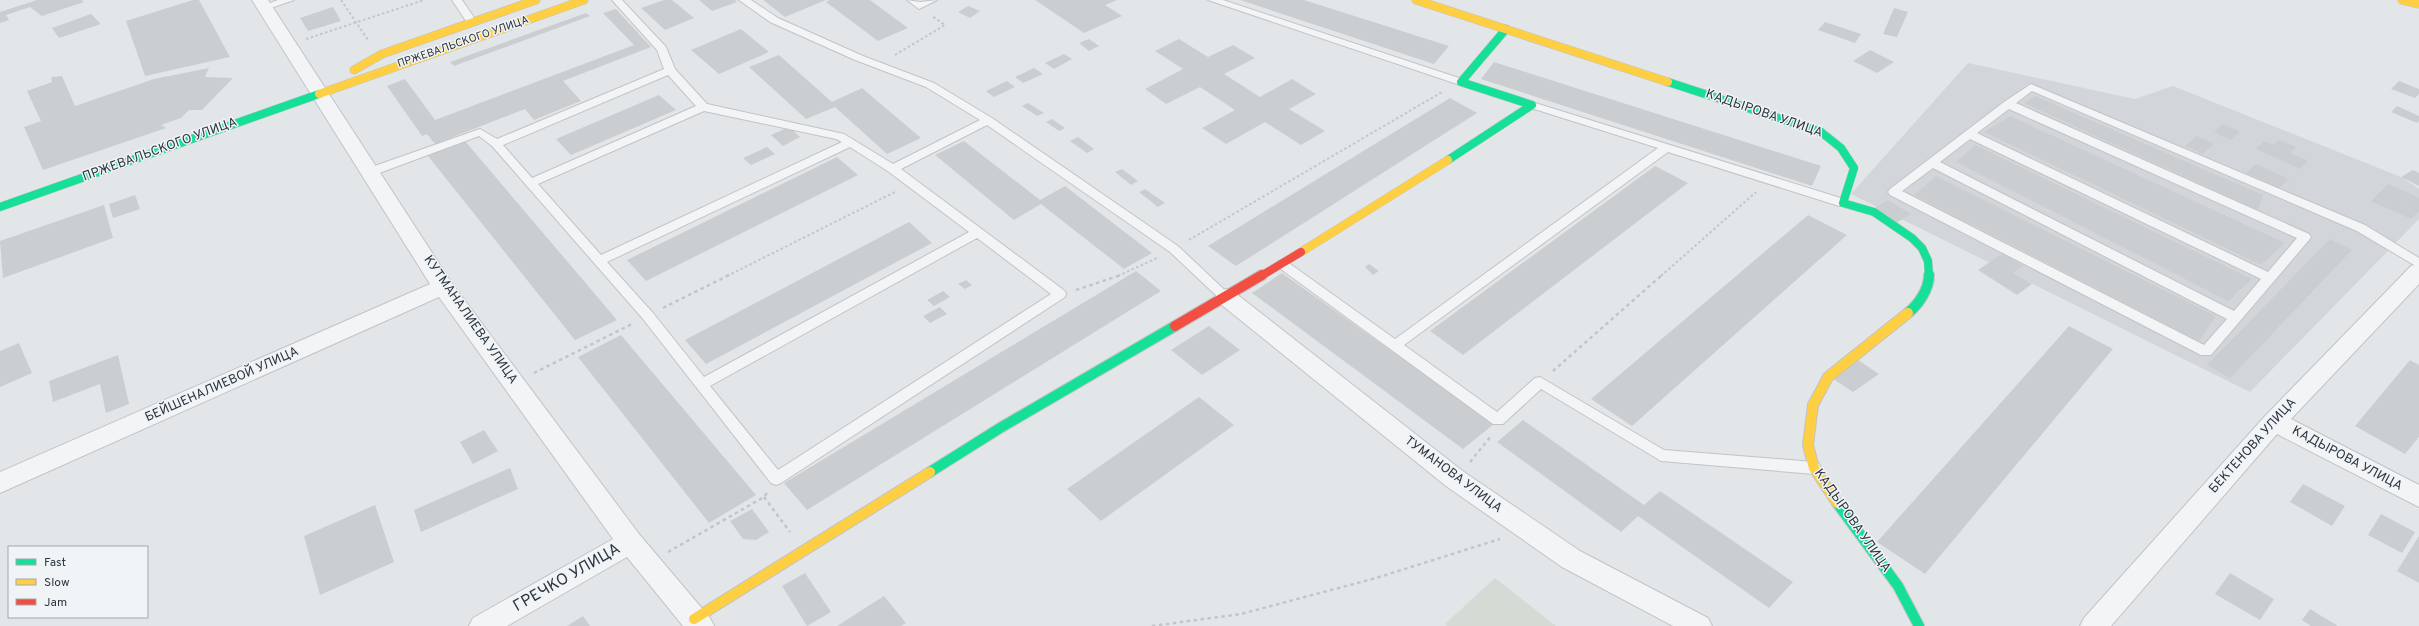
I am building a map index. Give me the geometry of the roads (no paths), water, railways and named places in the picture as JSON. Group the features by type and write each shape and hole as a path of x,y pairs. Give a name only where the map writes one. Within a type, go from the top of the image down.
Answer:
{"street":[{"name":"ПРЖЕВАЛЬСКОГО УЛИЦА","path":"320,92 382,54 536,0"},
{"name":"ПРЖЕВАЛЬСКОГО УЛИЦА","path":"0,207 320,92 584,0"},
{"name":"КАДЫРОВА УЛИЦА","path":"1416,0 1821,132 1841,148 1854,168 1843,203 1874,212 1912,238 1922,248 1928,261 1929,281 1918,305 1828,377 1813,405 1809,422 1808,445 1814,468 1858,534 1898,586 1919,626"},
{"path":"2402,0 2419,4"},
{"name":"КУТМАНАЛИЕВА УЛИЦА","path":"262,4 320,92 443,287 630,542 697,623"},
{"path":"1506,29 1461,82 1532,105"},
{"path":"697,623 803,551 1000,428 1326,238 1532,105"},
{"name":"БЕКТЕНОВА УЛИЦА","path":"2094,626 2274,421 2419,272"},
{"name":"БЕЙШЕНАЛИЕВОЙ УЛИЦА","path":"0,483 443,287"},
{"name":"ТУМАНОВА УЛИЦА","path":"1226,297 1455,479 1571,559 1698,626"},
{"name":"КАДЫРОВА УЛИЦА","path":"2274,421 2419,497"},
{"name":"ГРЕЧКО УЛИЦА","path":"483,626 630,542"}],"lane":[{"path":"262,4 289,0"},
{"path":"457,0 472,22"},
{"path":"618,0 662,49 670,70 703,107"},
{"path":"744,0 774,20 878,65 930,85 988,120 1174,249 1226,297"},
{"path":"916,3 932,0"},
{"path":"1213,0 1461,82"},
{"path":"496,144 670,70"},
{"path":"2008,104 2305,237 2206,352 1894,192 2008,104 2031,87 2362,228 2419,264"},
{"path":"1532,105 1843,203"},
{"path":"370,172 480,132 496,144 530,183 648,316 776,479 1060,294 893,169 840,136 703,107 530,183"},
{"path":"893,169 988,120"},
{"path":"1969,134 2269,278"},
{"path":"599,261 850,142"},
{"path":"1395,345 1667,148"},
{"path":"1932,163 2236,318"},
{"path":"702,384 978,232"},
{"path":"1282,264 1498,420 1540,382 1661,455 1814,468"}]}
